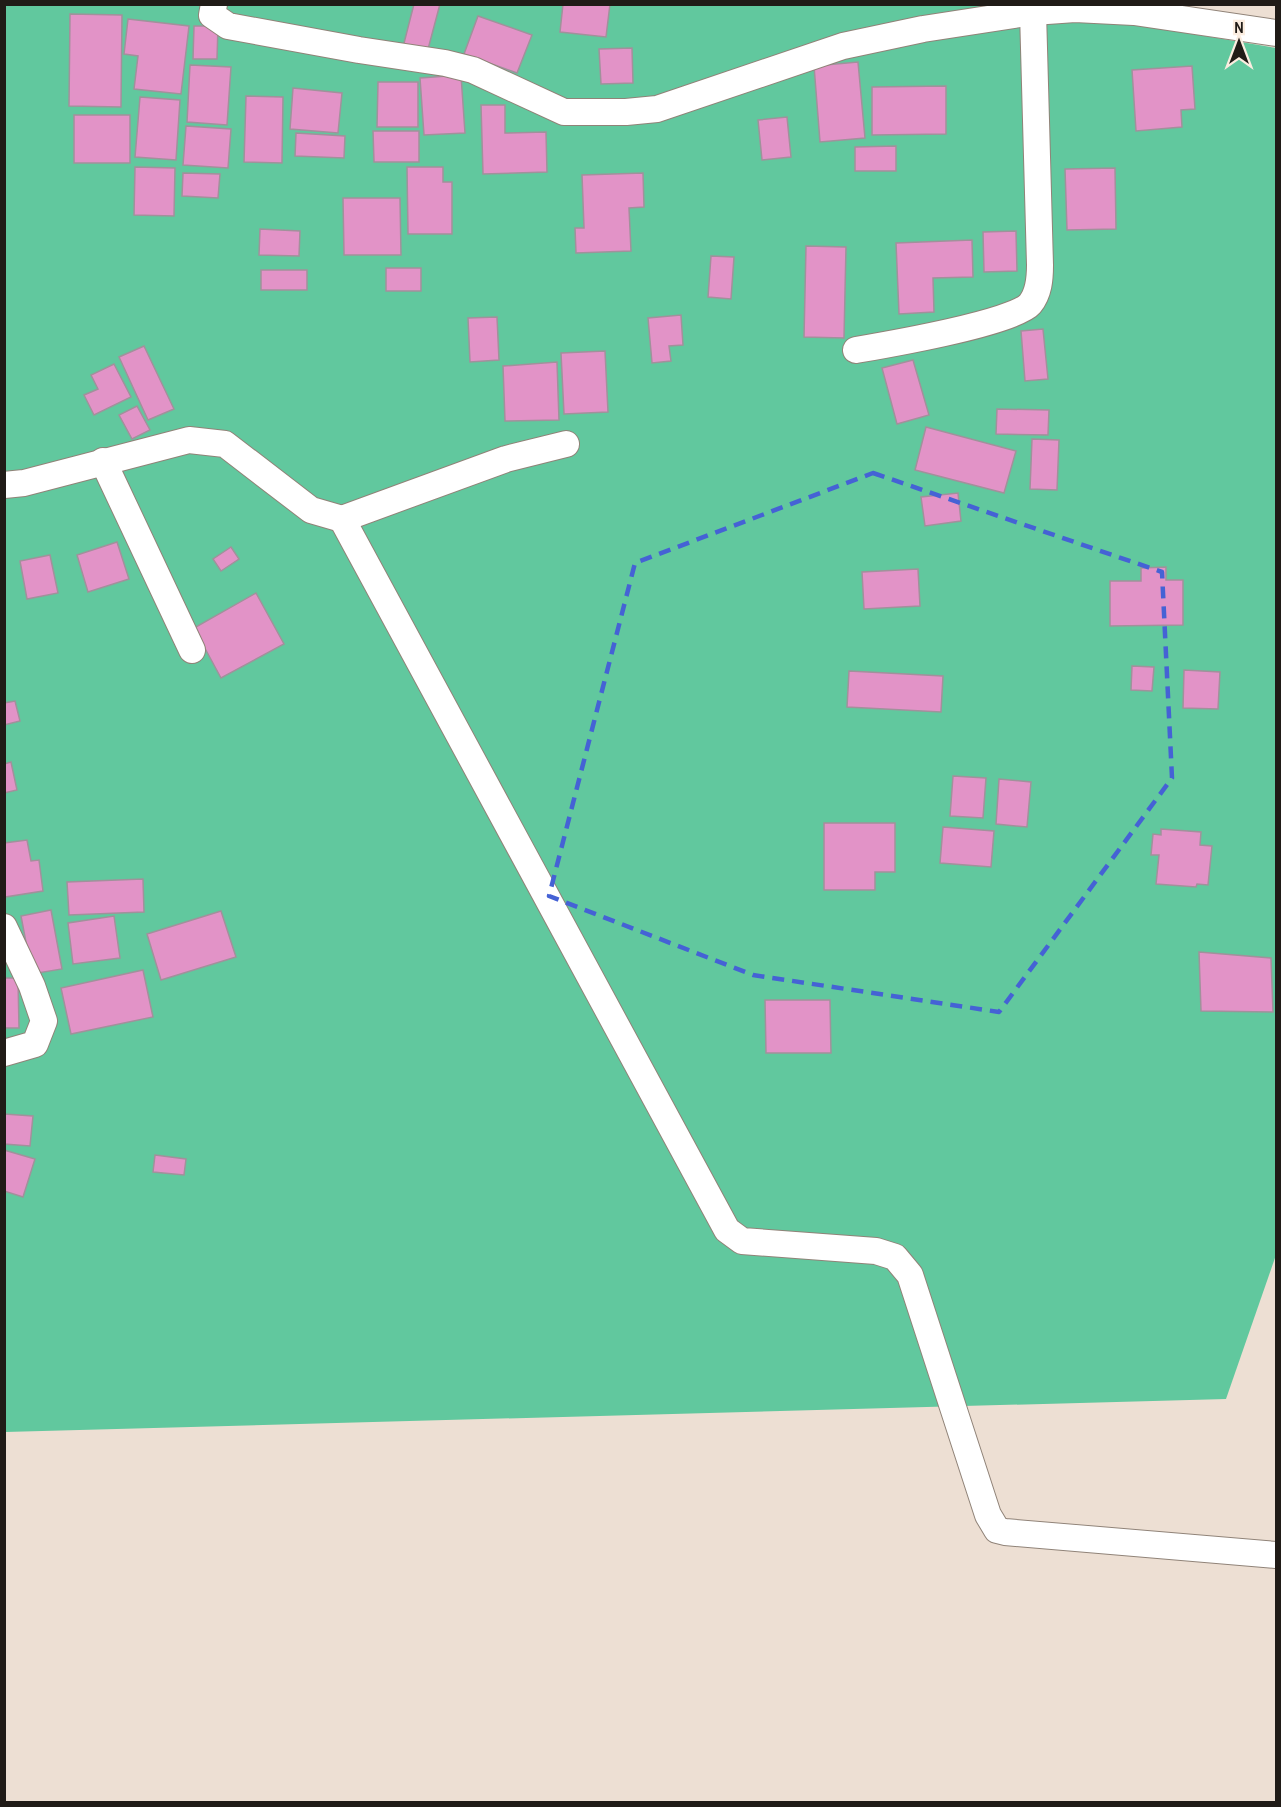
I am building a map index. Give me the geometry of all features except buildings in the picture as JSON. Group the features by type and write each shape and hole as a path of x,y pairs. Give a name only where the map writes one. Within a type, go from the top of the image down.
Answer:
{"street":[{"path":"214,4 212,15 228,26 473,70 564,112 626,112 657,109 843,46 923,29 1034,12 1135,8 1276,33"},
{"path":"856,350 999,320 1029,305 1040,285 1034,12"},
{"path":"4,485 24,483 189,440 225,444 311,510 342,519 506,459 566,444"},
{"path":"103,461 192,650"},
{"path":"342,519 727,1230 742,1241 876,1251 895,1257 910,1275 988,1515 997,1530 1276,1555"},
{"path":"4,927 32,986 44,1021 34,1044 4,1053"}],"highlighted area":[{"path":"873,473 1162,572 1172,778 999,1012 753,975 549,896 635,563"}],"green space":[{"path":"1016,4 1276,48 1276,1255 1226,1399 5,1432 4,5"}]}
